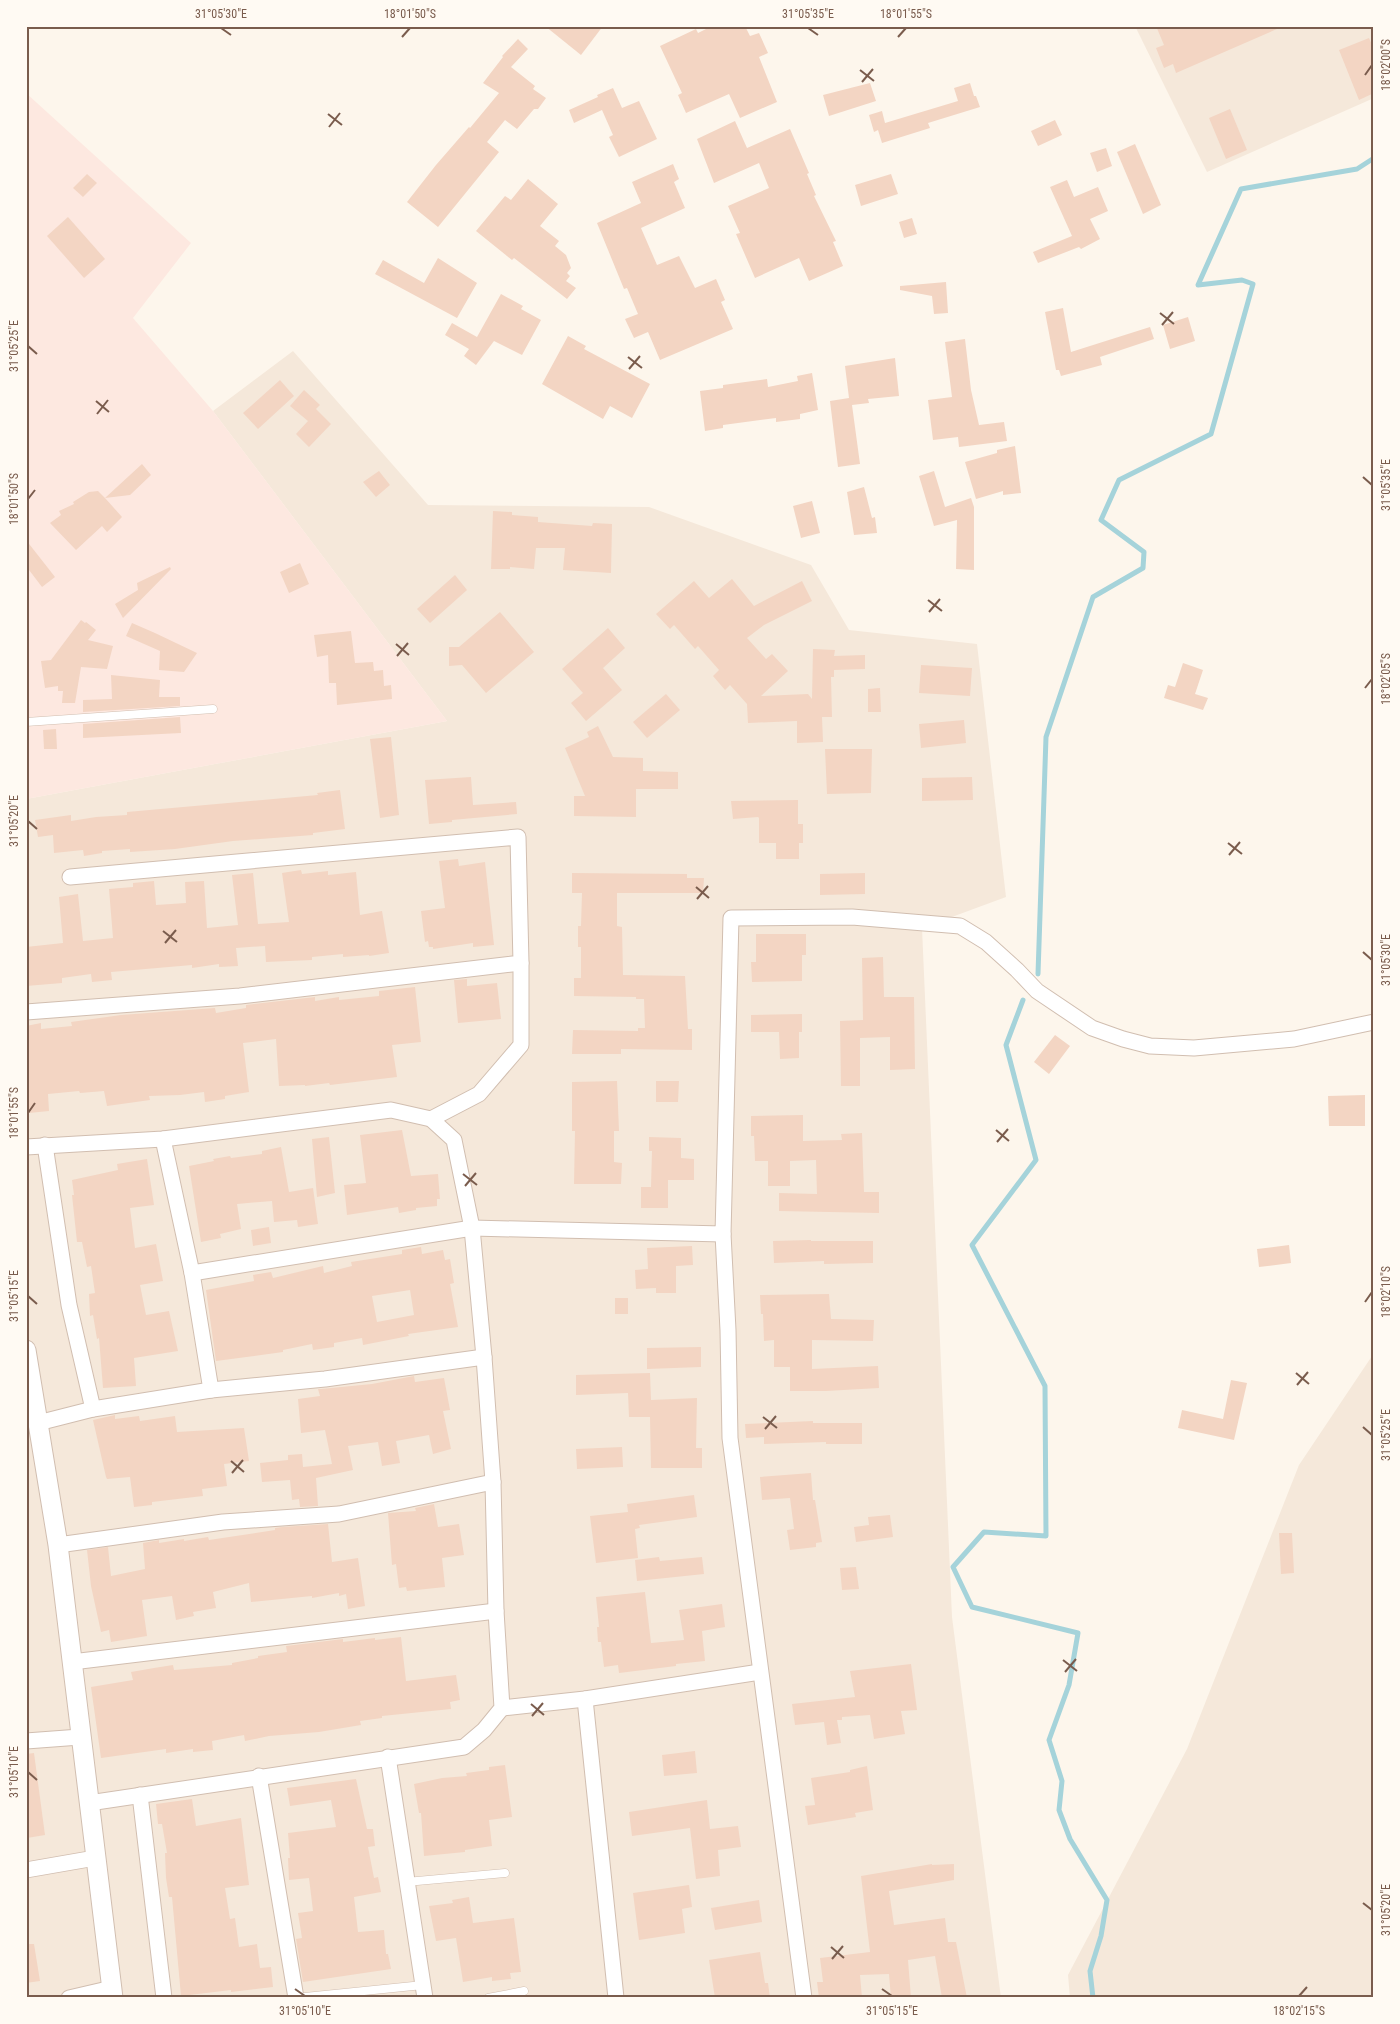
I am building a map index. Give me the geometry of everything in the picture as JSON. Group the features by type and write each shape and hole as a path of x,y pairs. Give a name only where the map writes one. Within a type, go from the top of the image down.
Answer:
{"street":[{"path":"70,877 518,837 521,1045 479,1094 431,1119"},
{"path":"804,1998 730,1438 728,1330 722,1234 731,918 852,917 960,926 986,942 1037,992 1092,1028 1124,1040 1150,1046 1194,1048 1294,1039 1374,1022"},
{"path":"26,1012 240,996 521,963"},
{"path":"26,1147 163,1139 391,1110 431,1119 454,1140 472,1228 493,1482 496,1611 502,1708 484,1730 464,1747 89,1802"},
{"path":"163,1139 192,1273 211,1390"},
{"path":"45,1145 69,1305 93,1410"},
{"path":"192,1273 472,1228 722,1234"},
{"path":"26,1350 58,1545 112,1993 69,1998"},
{"path":"38,1423 93,1410 211,1390 325,1378 484,1357"},
{"path":"58,1545 223,1522 339,1514 493,1482"},
{"path":"72,1662 496,1611"},
{"path":"502,1708 585,1699 760,1672"},
{"path":"585,1699 616,1998"},
{"path":"26,1741 80,1737"},
{"path":"388,1757 424,1991"},
{"path":"259,1776 296,1998"},
{"path":"140,1796 164,1998"},
{"path":"26,1870 95,1858"}],"lane":[{"path":"26,722 213,709"},
{"path":"406,1882 505,1873"},
{"path":"296,1998 424,1991"},
{"path":"488,1998 524,1991"}],"shaded area":[{"path":"1135,26 1374,26 1374,98 1207,172"},
{"path":"26,93 191,243 133,318 213,411 447,721 26,799"},
{"path":"293,351 428,505 649,507 811,565 849,630 977,644 1006,897 922,928 952,1617 1001,1998 26,1998 26,799 447,721 213,411"},
{"path":"1374,1353 1374,1998 1070,1998 1068,1975 1187,1749 1299,1465"}],"building":[{"path":"545,26 603,26 581,55"},
{"path":"712,26 745,26 750,36 759,33 768,53 759,57 777,102 740,118 729,94 686,113 678,95 682,93 660,46 696,29 698,33"},
{"path":"1156,26 1284,26 1176,73 1173,64 1164,68 1156,48 1164,45"},
{"path":"1369,38 1374,49 1374,93 1359,100 1339,50"},
{"path":"518,39 528,49 511,67 535,86 533,89 546,98 538,109 534,109 517,129 505,120 487,142 499,152 438,227 407,202 436,165 499,93 483,83 502,56"},
{"path":"870,83 876,101 829,116 823,95"},
{"path":"970,83 980,107 928,123 930,128 882,143 878,130 874,132 869,115 882,111 885,123 958,101 954,88"},
{"path":"613,88 622,108 639,101 657,139 619,157 609,137 613,135 602,110 574,123 569,110"},
{"path":"1230,109 1247,150 1226,159 1209,118"},
{"path":"1055,120 1062,135 1038,146 1031,131"},
{"path":"735,121 747,148 790,129 809,173 807,174 816,195 814,196 836,241 833,242 843,266 809,281 799,258 755,278 736,234 740,233 728,206 769,188 759,163 714,183 697,139"},
{"path":"1135,144 1161,205 1143,214 1117,152"},
{"path":"1106,148 1112,166 1097,172 1090,153"},
{"path":"673,164 679,179 674,182 685,208 641,228 657,265 679,256 695,288 716,279 725,300 721,302 733,329 660,360 648,332 634,338 625,319 638,314 627,288 624,289 597,223 641,203 632,182"},
{"path":"87,174 97,183 83,197 73,188"},
{"path":"891,174 898,194 861,206 855,185"},
{"path":"528,179 558,204 540,226 559,241 555,246 566,255 571,268 567,273 570,276 566,281 576,288 567,299 514,258 512,260 476,231 505,196 511,200"},
{"path":"1067,180 1074,197 1098,187 1108,211 1090,219 1100,239 1081,249 1079,247 1038,263 1033,252 1072,236 1050,187"},
{"path":"68,217 105,259 84,278 47,236"},
{"path":"912,218 917,234 904,238 899,222"},
{"path":"438,258 477,283 457,318 375,274 383,260 424,283"},
{"path":"946,282 948,313 934,314 932,296 900,290 900,286"},
{"path":"501,294 523,306 521,309 541,320 522,355 494,341 476,365 464,356 469,349 445,335 452,323 477,337"},
{"path":"1063,308 1071,352 1150,327 1154,339 1100,357 1102,365 1061,376 1059,370 1056,370 1045,312"},
{"path":"1188,317 1195,341 1170,349 1163,325"},
{"path":"568,336 586,346 584,349 650,384 632,418 610,406 603,419 542,384"},
{"path":"965,339 971,390 979,425 1004,422 1007,441 959,447 958,437 933,440 928,400 952,397 945,342"},
{"path":"895,358 899,396 868,399 869,403 852,405 860,464 838,467 830,401 849,398 845,366"},
{"path":"812,373 818,410 800,414 800,419 776,422 776,418 723,425 723,428 705,431 700,391 723,388 723,385 767,379 768,387 798,381 797,376"},
{"path":"280,380 294,396 258,429 243,413"},
{"path":"304,390 320,405 316,409 331,424 309,447 296,434 308,421 290,406"},
{"path":"1015,446 1021,493 1003,495 1003,491 976,499 965,462 997,453 997,450"},
{"path":"142,464 151,475 130,495 105,498"},
{"path":"379,471 390,485 376,497 363,482"},
{"path":"934,471 945,507 971,498 974,507 974,570 956,569 957,520 934,526 919,476"},
{"path":"864,487 872,518 875,517 877,533 854,535 847,492"},
{"path":"98,491 122,517 107,532 102,526 76,550 50,523 61,515 59,511 74,504 73,502 89,492"},
{"path":"812,501 820,533 801,538 793,506"},
{"path":"493,511 512,512 512,515 538,517 538,522 592,526 593,523 612,524 611,573 563,570 565,548 536,548 534,569 510,567 510,569 491,569"},
{"path":"26,540 55,577 42,587 26,566"},
{"path":"300,563 309,584 289,593 280,572"},
{"path":"170,567 171,569 123,618 115,604 138,590 137,583"},
{"path":"455,575 467,590 430,623 417,609"},
{"path":"732,579 754,606 802,581 812,601 764,625 747,638 766,659 772,654 788,671 761,696 808,694 812,699 813,649 835,650 834,656 865,655 865,669 834,670 834,677 831,677 832,717 822,717 823,742 797,743 797,721 748,723 747,704 730,685 725,690 713,676 719,670 698,646 695,649 674,625 670,629 656,614 694,581 709,598"},
{"path":"500,612 534,652 486,693 462,665 449,666 449,647 459,647"},
{"path":"81,620 96,630 88,640 113,646 107,669 81,667 75,703 62,703 63,691 58,691 58,686 45,688 41,661 51,660"},
{"path":"132,623 197,653 184,672 159,670 160,651 126,636"},
{"path":"608,628 625,648 603,668 622,690 586,721 571,703 583,693 562,669"},
{"path":"351,631 355,663 373,662 374,671 383,670 384,686 391,685 392,699 337,705 336,683 329,683 328,655 317,657 314,635"},
{"path":"1183,663 1203,670 1195,694 1208,698 1203,710 1164,698 1168,685 1175,687"},
{"path":"921,665 972,668 970,696 919,693"},
{"path":"111,675 160,680 159,697 180,697 180,706 83,712 83,700 112,699"},
{"path":"880,688 881,712 868,712 868,689"},
{"path":"666,694 680,710 647,738 633,722"},
{"path":"180,717 181,733 83,738 83,724"},
{"path":"964,720 966,743 921,748 919,724"},
{"path":"598,726 613,757 643,758 643,771 678,772 678,789 636,789 636,817 574,816 574,796 585,796 565,748 589,737 587,732"},
{"path":"56,729 57,749 44,749 43,730"},
{"path":"391,737 399,815 380,818 370,739"},
{"path":"825,749 872,749 871,793 827,794"},
{"path":"471,777 473,805 516,802 517,814 429,824 425,780"},
{"path":"972,777 973,800 922,801 922,778"},
{"path":"340,790 345,829 313,833 313,835 233,841 175,849 130,852 130,849 102,851 102,853 84,856 83,850 54,853 53,835 38,837 35,820 71,815 71,821 127,815 127,812 318,795 317,793"},
{"path":"798,800 798,824 803,824 803,843 799,843 799,859 776,859 776,843 759,843 758,817 733,819 731,801"},
{"path":"458,859 459,866 485,862 494,945 473,947 473,943 433,949 433,947 429,947 428,941 425,942 421,911 445,908 439,861"},
{"path":"301,870 302,874 328,871 328,875 356,872 360,915 382,911 389,953 343,957 343,954 312,957 312,960 266,962 265,946 236,948 238,966 219,967 219,964 192,968 192,965 111,972 112,980 92,982 91,974 62,978 62,983 26,986 26,947 63,943 59,897 78,894 83,941 113,938 109,889 133,887 133,883 154,881 156,905 186,903 185,882 204,881 207,928 238,925 232,875 253,873 258,924 289,922 282,873"},
{"path":"572,873 687,874 687,878 704,878 703,893 617,893 617,926 622,927 623,975 685,976 688,1029 692,1029 692,1050 621,1049 621,1054 572,1054 573,1030 638,1031 638,1028 645,1028 644,999 636,999 636,997 574,996 574,978 581,978 581,947 578,947 578,926 581,926 582,893 572,893"},
{"path":"865,873 865,894 820,895 820,874"},
{"path":"756,934 806,934 806,955 802,955 802,981 752,982 751,962 756,962"},
{"path":"883,957 884,997 914,997 915,1069 890,1070 890,1037 860,1038 860,1086 841,1086 840,1021 863,1020 862,958"},
{"path":"467,979 467,986 497,983 501,1019 458,1023 454,980"},
{"path":"415,987 421,1042 392,1045 397,1077 330,1085 329,1083 305,1086 279,1086 276,1039 243,1043 249,1092 225,1096 225,1099 205,1102 204,1092 149,1096 150,1100 107,1106 104,1091 80,1093 79,1091 48,1094 49,1111 29,1113 26,1087 26,1026 41,1023 41,1029 72,1026 71,1022 121,1015 215,1008 216,1013 246,1008 246,1005 315,997 315,1001 339,997 339,1000 379,996 379,991"},
{"path":"802,1014 802,1032 799,1032 799,1058 780,1059 779,1032 751,1032 751,1015"},
{"path":"1055,1035 1070,1046 1049,1074 1034,1062"},
{"path":"617,1081 619,1131 614,1131 614,1162 622,1163 621,1184 574,1184 575,1131 572,1131 572,1082"},
{"path":"656,1081 679,1081 678,1102 656,1102"},
{"path":"1365,1095 1365,1126 1329,1126 1328,1096"},
{"path":"803,1115 803,1141 842,1140 841,1134 862,1133 864,1192 879,1192 879,1213 779,1211 779,1193 817,1194 816,1160 790,1161 790,1186 768,1186 768,1161 755,1161 754,1136 751,1136 751,1116"},
{"path":"402,1130 411,1176 438,1174 440,1199 437,1199 437,1206 416,1208 416,1210 399,1213 398,1207 347,1215 344,1185 366,1183 360,1135"},
{"path":"329,1137 335,1193 317,1197 312,1139"},
{"path":"649,1137 681,1138 681,1158 694,1159 694,1180 668,1180 668,1208 641,1208 641,1187 651,1187 652,1151 649,1151"},
{"path":"281,1147 289,1192 313,1188 318,1224 298,1227 297,1220 274,1222 272,1201 237,1204 241,1229 220,1234 221,1238 201,1242 189,1166 230,1156 231,1158 262,1154 262,1151"},
{"path":"147,1159 154,1205 130,1208 135,1248 156,1244 163,1281 140,1285 146,1315 169,1311 178,1351 134,1358 136,1386 103,1388 99,1338 97,1339 93,1315 90,1316 89,1294 95,1293 91,1266 87,1267 82,1242 77,1242 72,1180 118,1170 117,1164"},
{"path":"269,1227 271,1243 253,1246 251,1230"},
{"path":"773,1241 873,1241 873,1263 824,1264 824,1261 774,1263"},
{"path":"1289,1245 1291,1263 1259,1267 1257,1249"},
{"path":"692,1246 693,1265 676,1266 676,1293 656,1293 656,1288 636,1289 635,1270 648,1269 647,1248"},
{"path":"421,1247 422,1254 443,1250 445,1260 450,1259 454,1283 450,1284 458,1327 408,1334 409,1336 363,1345 362,1338 334,1343 334,1347 313,1350 312,1344 283,1350 283,1352 216,1361 206,1290 254,1281 253,1275 271,1272 273,1278 323,1266 324,1273 352,1266 351,1262 402,1254 402,1250","holes":["410,1290 414,1315 377,1322 372,1296"]},
{"path":"829,1294 831,1319 874,1320 873,1341 812,1340 812,1369 878,1366 879,1388 790,1391 790,1367 774,1367 774,1340 764,1341 760,1295"},
{"path":"615,1298 628,1298 628,1314 615,1314"},
{"path":"701,1347 701,1367 647,1369 647,1348"},
{"path":"650,1373 651,1400 697,1398 696,1448 702,1448 702,1468 651,1468 650,1417 629,1417 628,1393 576,1395 576,1375"},
{"path":"414,1376 415,1382 444,1378 450,1410 443,1411 451,1449 433,1454 429,1435 396,1441 400,1463 382,1466 378,1442 348,1446 353,1470 316,1478 318,1506 300,1507 299,1499 292,1500 290,1480 262,1482 260,1463 288,1460 288,1455 302,1454 303,1467 332,1464 325,1430 301,1433 298,1399 320,1396 318,1389 372,1384"},
{"path":"1231,1380 1247,1383 1234,1440 1178,1428 1182,1410 1223,1419"},
{"path":"115,1415 115,1419 139,1416 140,1421 175,1416 177,1432 244,1428 249,1461 224,1464 227,1486 202,1489 203,1496 152,1502 152,1505 134,1507 130,1477 107,1479 106,1477 93,1420"},
{"path":"813,1421 813,1423 862,1423 862,1444 826,1444 826,1442 764,1444 764,1437 746,1438 745,1424"},
{"path":"622,1447 623,1467 577,1469 576,1449"},
{"path":"811,1473 813,1500 815,1500 822,1542 816,1543 816,1547 790,1550 787,1530 794,1529 790,1498 762,1500 760,1477"},
{"path":"694,1495 697,1517 639,1525 640,1528 635,1529 638,1558 596,1563 590,1516 628,1512 627,1504"},
{"path":"434,1504 438,1527 459,1524 464,1555 442,1558 445,1587 407,1591 406,1587 399,1588 396,1564 392,1565 388,1513 416,1511 415,1508"},
{"path":"890,1515 893,1537 856,1542 854,1527 869,1525 868,1517"},
{"path":"328,1524 332,1562 358,1558 365,1606 348,1609 346,1594 339,1596 339,1593 312,1598 312,1596 251,1602 249,1583 213,1592 216,1608 193,1612 194,1616 176,1620 172,1596 142,1600 147,1636 111,1642 109,1630 101,1632 91,1586 87,1550 108,1547 111,1576 145,1569 143,1543 159,1540 159,1543 184,1539 184,1541 208,1537 209,1540 275,1530 275,1528 282,1527"},
{"path":"1279,1533 1292,1533 1294,1573 1281,1574"},
{"path":"659,1557 660,1561 702,1557 704,1574 637,1581 635,1560"},
{"path":"856,1567 859,1589 842,1590 840,1568"},
{"path":"645,1592 651,1643 684,1640 679,1610 722,1604 725,1627 702,1631 705,1661 619,1673 618,1665 604,1667 601,1642 598,1642 597,1627 599,1627 596,1597"},
{"path":"401,1637 406,1681 456,1675 460,1700 450,1702 451,1709 382,1716 382,1718 360,1721 361,1725 319,1732 269,1736 245,1741 244,1735 212,1741 213,1750 193,1752 193,1749 166,1753 166,1749 101,1758 91,1687 133,1680 131,1672 173,1665 174,1670 232,1665 232,1663 258,1658 258,1656 287,1652 286,1646 343,1639 343,1642"},
{"path":"911,1664 917,1710 901,1711 905,1734 874,1739 870,1715 842,1717 842,1720 837,1720 841,1743 827,1745 824,1722 795,1725 792,1704 855,1697 850,1671"},
{"path":"695,1751 697,1773 664,1776 662,1755"},
{"path":"34,1753 45,1835 27,1838 26,1754"},
{"path":"505,1765 512,1817 489,1820 492,1846 465,1850 465,1852 424,1856 421,1813 419,1813 414,1784 442,1778 467,1776 466,1773 489,1770 489,1767"},
{"path":"867,1766 873,1810 855,1813 856,1817 808,1825 805,1806 815,1805 811,1778 850,1772 850,1770"},
{"path":"356,1779 367,1829 373,1829 375,1846 368,1847 374,1878 378,1877 381,1892 354,1897 358,1932 384,1930 386,1954 388,1954 391,1969 303,1982 296,1939 302,1938 298,1913 313,1911 309,1878 289,1880 288,1833 336,1827 331,1800 290,1806 287,1788"},
{"path":"192,1799 196,1826 241,1818 249,1885 225,1888 230,1919 235,1918 239,1947 257,1944 260,1968 271,1967 273,1987 181,1996 172,1897 169,1897 166,1878 165,1853 167,1853 162,1824 158,1824 156,1804"},
{"path":"707,1800 710,1829 738,1826 741,1847 718,1850 720,1876 696,1879 690,1828 632,1836 629,1812"},
{"path":"932,1864 954,1864 954,1880 889,1891 894,1925 945,1918 948,1942 956,1942 967,1998 942,1998 935,1956 908,1960 911,1998 891,1998 889,1974 860,1975 862,1998 819,1998 817,1982 823,1982 820,1958 870,1952 861,1876"},
{"path":"689,1885 692,1907 682,1909 685,1933 639,1940 633,1893"},
{"path":"469,1897 473,1923 514,1918 521,1972 510,1973 511,1979 492,1981 492,1977 463,1982 456,1938 436,1941 429,1906 453,1903 452,1900"},
{"path":"759,1900 762,1922 715,1930 711,1908"},
{"path":"26,1944 34,1944 40,1981 26,1983"},
{"path":"760,1952 765,1983 768,1983 770,1998 715,1998 709,1960"}],"waterway":[{"path":"1038,974 1046,737 1093,597 1143,568 1144,552 1101,520 1119,480 1211,434 1253,284 1242,280 1198,285 1241,189 1357,169 1374,158"},
{"path":"1023,1000 1006,1045 1036,1160 972,1245 1045,1386 1046,1536 984,1532 953,1567 972,1607 1078,1633 1069,1685 1049,1740 1062,1781 1059,1810 1070,1839 1107,1900 1101,1936 1090,1971 1093,1998"}]}
